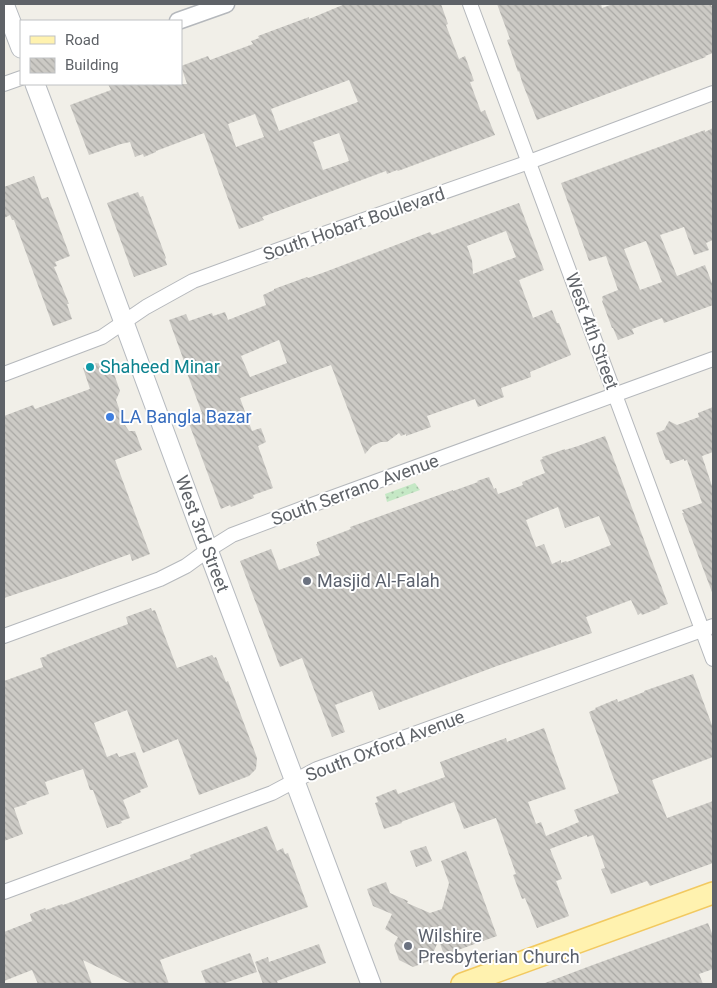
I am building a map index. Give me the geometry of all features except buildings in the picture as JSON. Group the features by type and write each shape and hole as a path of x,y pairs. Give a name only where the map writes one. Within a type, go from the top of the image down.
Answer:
{"main road":[{"path":"4,4 20,45"},
{"name":"West 3rd Street","path":"35,85 371,984"},
{"path":"462,984 713,893"}],"street":[{"path":"181,20 226,4"},
{"name":"West 4th Street","path":"470,4 616,395 708,628 713,659"},
{"path":"4,84 20,78"},
{"name":"South Hobart Boulevard","path":"4,374 99,338 146,307 193,281 528,162 713,93"},
{"name":"South Serrano Avenue","path":"4,636 160,579 186,566 232,535 713,359"},
{"name":"South Oxford Avenue","path":"4,892 272,793 317,769 708,628"}],"green space":[{"path":"415,483 420,490 387,502 385,494"}],"place":[{"name":"Shaheed Minar","path":"90,367"},
{"name":"LA Bangla Bazar","path":"110,417"},
{"name":"Masjid Al-Falah","path":"307,581"},
{"name":"Wilshire Presbyterian Church","path":"408,946"}]}
